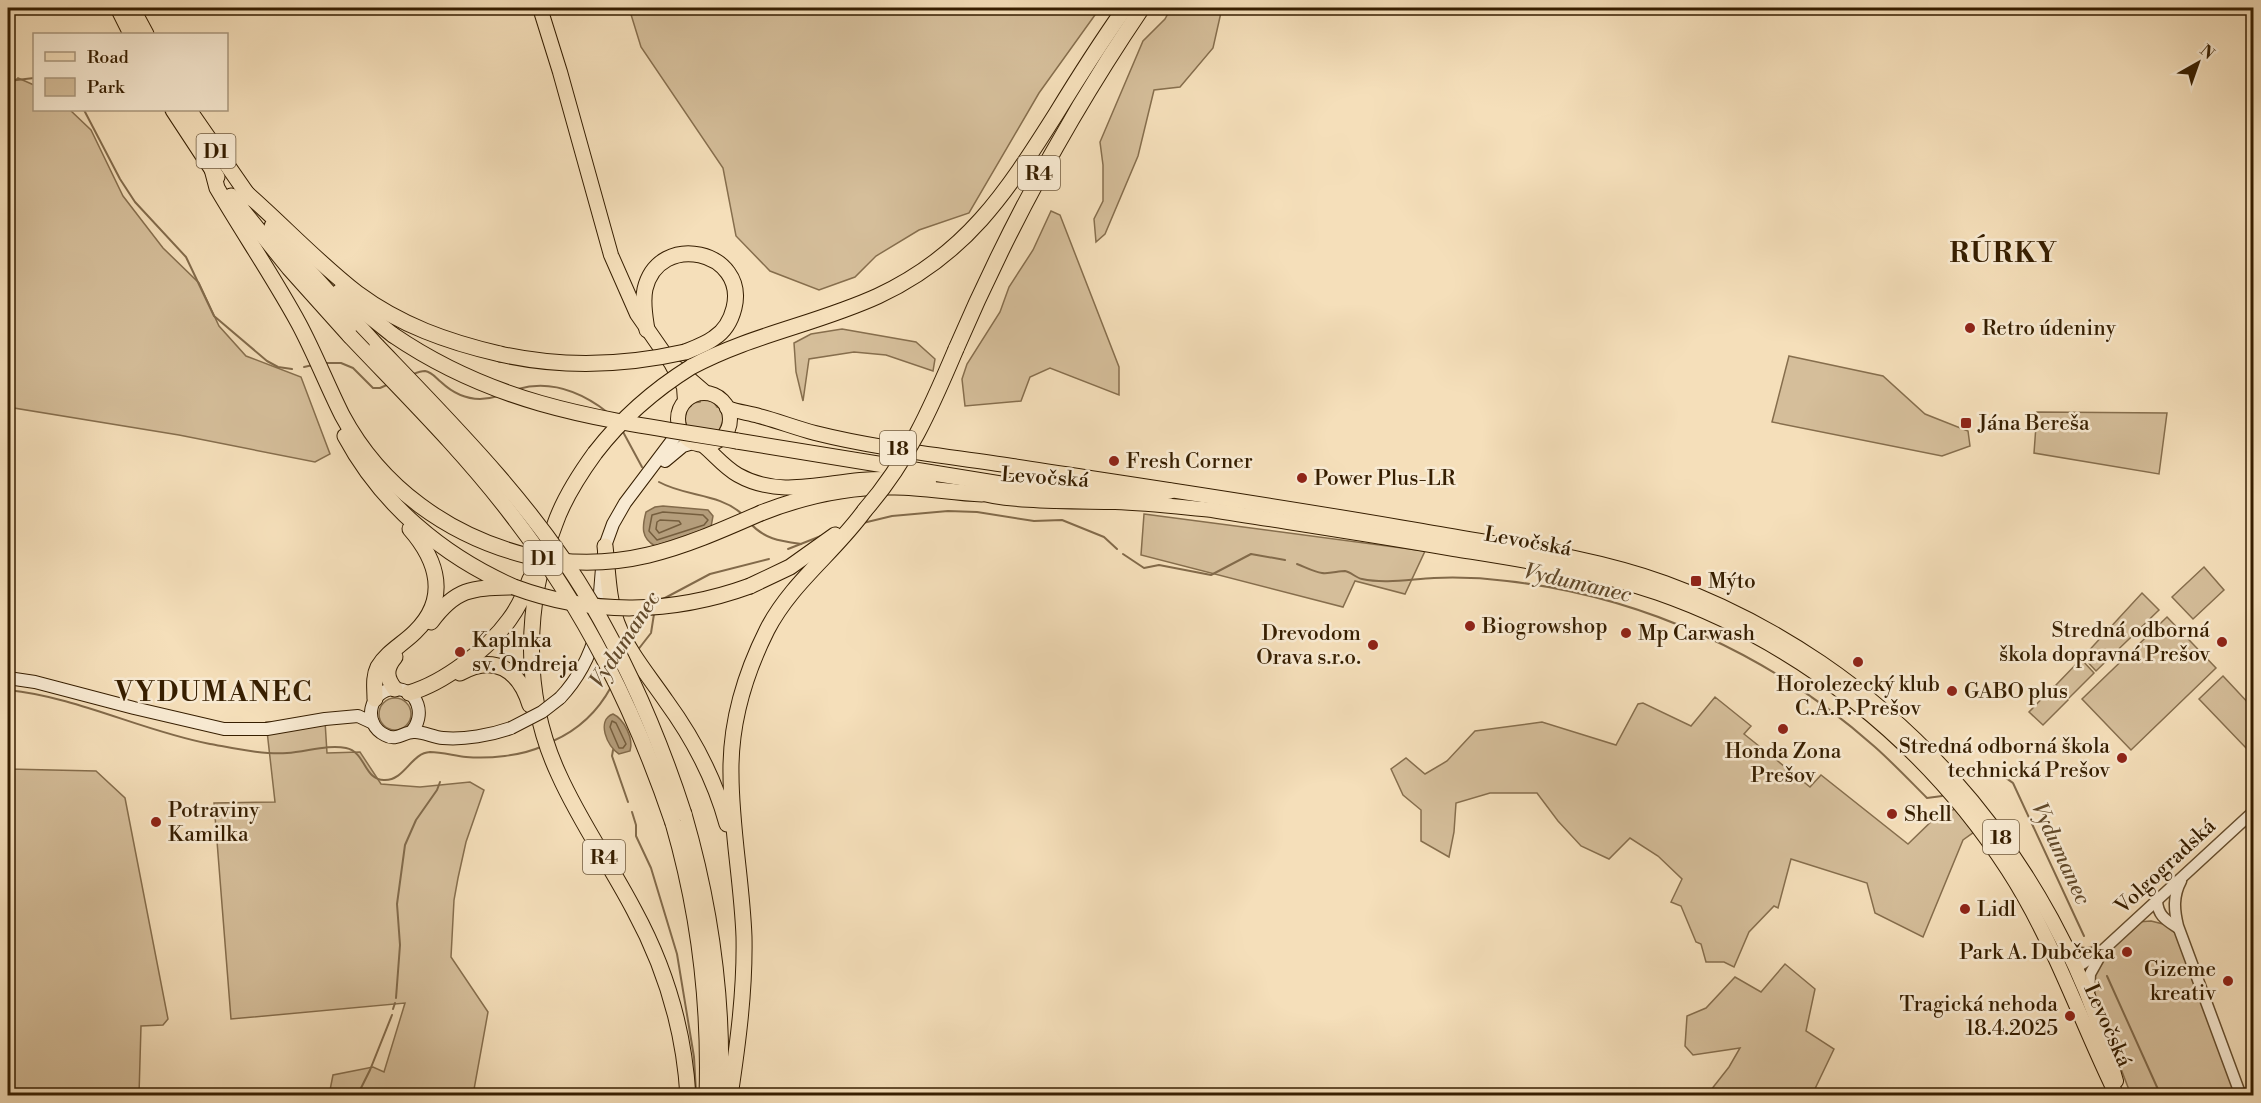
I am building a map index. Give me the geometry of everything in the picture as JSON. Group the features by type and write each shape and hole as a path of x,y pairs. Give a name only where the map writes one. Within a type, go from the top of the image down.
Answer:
{"highway":[{"path":"118,8 130,33"},
{"path":"132,8 145,33"},
{"name":"R4","path":"688,1095 679,1030 670,994 634,908 570,798 550,755 533,682 531,650 533,607 546,550 565,501 594,453 615,428 645,399 691,367 741,344 871,299 918,274 950,250 981,221 1010,186 1125,8"},
{"name":"R4","path":"730,1095 744,961 742,910 731,793 733,735 746,680 769,627 795,590 850,531 891,478 913,443 996,259 1038,177 1079,104 1142,8"},
{"name":"D1","path":"174,111 212,169 270,246 475,470 512,515 552,570 589,630 622,690 679,818 706,900 717,971 720,1018 720,1095"},
{"name":"D1","path":"190,111 244,191 301,262 484,460 528,513 573,575 607,631 642,701 669,767 702,960 707,1007 707,1095"},
{"path":"212,169 217,188 300,325 333,396 366,451 388,478 417,504 470,537 528,556 573,562 616,562 655,555 698,541 761,513 813,496 862,488 896,487 982,494"},
{"path":"244,191 334,273 373,303 426,332 465,346 548,362 603,364 644,360 724,343 741,344"},
{"path":"647,330 644,294 648,280 657,267 669,258 678,255 694,253 709,258 721,265 730,278 735,291 734,310 725,327 716,337 685,352"},
{"path":"301,262 393,335 423,354 462,375 533,402 605,419 1028,487 1156,493 1170,491"},
{"path":"333,396 335,417 355,455 381,490 418,528 451,554 487,574 514,587 545,597 592,607 646,608 693,603 733,592 772,576 807,556 865,510"},
{"path":"374,702 378,668 391,652 423,623 433,606 437,588 436,573 428,555 406,525 398,508"},
{"path":"605,546 612,605 618,625 628,646 679,719 700,757 726,819 738,866"},
{"path":"410,701 430,684 460,665 501,630 516,610 546,550"},
{"path":"410,701 387,675 390,663 420,635 450,600 464,591 477,588 514,587"},
{"path":"410,701 430,692 471,667 483,664 496,665 508,670 518,679 544,735"}],"main road":[{"name":"Levočská","path":"540,8 611,255 622,283 647,330 671,363 684,387 685,401 679,414 680,430 684,436 698,444 736,474 774,488 798,488 890,479 932,483 982,494 1190,508 1582,572 1638,587 1686,604 1745,631 1812,671 1859,705 1916,757 1961,806 2008,870 2026,900 2056,959 2097,1056 2118,1095"},
{"name":"Levočská","path":"671,363 706,393 720,399 727,408 842,439 1331,515 1552,552 1636,573 1730,609 1823,663 1878,704 1957,782 1994,827 2030,882 2076,968 2110,1057 2118,1095"},
{"path":"685,401 696,394 706,393"},
{"path":"652,470 683,446 715,443 724,435 730,420 727,408"},
{"path":"374,702 371,714 373,723 379,732 388,737 399,738 411,732 445,738 487,735 511,728 532,719 560,698 579,674 594,642 605,546 619,511 680,430"},
{"path":"8,678 35,682 128,707 224,729 267,729 325,718 358,716 373,723"},
{"path":"325,718 374,702 384,692 410,701 428,727 455,737"},
{"path":"410,701 411,732"}],"street":[{"name":"Volgogradská","path":"2076,968 2103,950 2137,920 2253,811"},
{"path":"2186,874 2176,891 2174,909 2178,928 2241,1095"},
{"path":"2164,920 2157,908 2157,901 2163,901 2174,909"},
{"path":"2137,920 2146,918 2164,920 2178,928"},
{"path":"2063,941 2073,951 2081,954 2103,950"},
{"name":"Volgogradská","path":"2092,1007 2089,981 2092,969 2103,950"}],"green space":[{"path":"629,8 1100,8 1039,93 969,213 919,230 876,256 855,277 819,290 770,271 736,236 723,168 641,47"},
{"path":"1171,8 1222,8 1213,48 1180,87 1154,90 1138,156 1105,234 1096,242 1094,219 1103,201 1103,165 1100,142 1143,41 1165,19"},
{"path":"18,78 33,85 33,111 71,111 91,130 123,196 163,248 199,283 219,326 246,356 301,377 330,454 315,462 179,435 8,407 8,87"},
{"path":"1051,211 1060,215 1119,367 1119,395 1050,368 1030,377 1021,401 965,406 962,379 967,364 1000,312 1009,287 1033,250"},
{"path":"842,329 916,342 935,359 933,371 886,355 854,352 809,359 803,401 796,372 794,343 811,334"},
{"path":"1789,356 1883,376 1925,414 1968,431 1970,446 1942,456 1772,422"},
{"path":"701,399 713,401 717,407 721,408 724,418 719,431 686,427 683,421 685,410 691,406 691,403 700,402"},
{"path":"2037,412 2167,413 2159,474 2034,453"},
{"path":"1144,514 1425,551 1405,594 1355,581 1343,607 1141,555"},
{"path":"2204,567 2224,590 2193,619 2172,597"},
{"path":"2142,593 2159,610 2096,671 2083,657"},
{"path":"2167,617 2216,668 2131,750 2082,699"},
{"path":"2081,659 2094,673 2069,698 2056,685"},
{"path":"2223,676 2253,708 2253,741 2246,748 2199,699"},
{"path":"2054,686 2068,700 2043,725 2029,712"},
{"path":"1715,697 1751,726 1744,734 1810,787 1821,775 1908,844 1937,816 1955,809 1974,832 1963,840 1923,937 1875,913 1867,883 1791,859 1778,908 1774,906 1749,932 1734,967 1724,962 1706,962 1701,944 1696,942 1681,906 1671,902 1682,879 1658,856 1630,838 1609,859 1581,846 1537,793 1490,793 1456,803 1449,857 1421,841 1421,810 1403,795 1391,769 1406,758 1425,774 1447,761 1475,731 1542,722 1616,745 1638,704 1643,703 1691,726"},
{"path":"395,698 406,703 411,714 406,725 395,730 384,725 379,714 384,703"},
{"path":"325,721 327,753 360,752 381,784 420,787 470,782 484,790 466,842 458,878 454,900 451,957 488,1012 473,1095 329,1095 333,1075 373,1067 384,1072 405,1003 231,1019 214,803 275,802 266,722"},
{"path":"8,769 96,771 125,798 168,1019 163,1025 141,1026 139,1095 8,1095"},
{"path":"2151,921 2175,929 2241,1095 2131,1095 2090,988 2103,954 2137,922"},
{"path":"1785,964 1815,989 1806,1031 1834,1049 1812,1095 1707,1095 1729,1067 1740,1048 1693,1055 1685,1046 1687,1016 1706,1008 1735,977 1761,992"}],"water":[{"path":"663,506 708,510 713,516 711,527 655,546 645,536 643,527 646,512"},
{"path":"613,714 621,720 627,730 631,741 630,751 619,754 607,740 605,722"}],"waterway":[{"path":"8,81 33,78"},
{"path":"85,111 120,179 135,202 186,257 214,316 267,361 278,367 292,369"},
{"path":"325,363 341,363 353,368 373,388 389,384"},
{"path":"304,367 313,365"},
{"path":"411,375 425,371 454,392 475,399 498,396"},
{"path":"518,389 542,386 565,390 587,399 607,412"},
{"path":"622,430 642,467"},
{"path":"659,482 723,502 742,514"},
{"name":"Vydumanec","path":"863,523 892,516 948,511 977,512 1034,521 1062,520 1104,537 1117,549"},
{"path":"750,523 767,536 801,544"},
{"name":"Vydumanec","path":"788,549 821,536"},
{"name":"Vydumanec","path":"1123,554 1144,568 1159,565 1211,575 1251,554 1285,560"},
{"name":"Vydumanec","path":"663,599 710,574 769,559"},
{"name":"Vydumanec","path":"1297,564 1322,573 1345,571 1371,580 1480,578 1507,581 1607,600 1656,616 1749,658 1793,685 1835,714 1875,747 1927,798 1942,796"},
{"name":"Vydumanec","path":"637,651 651,633 654,614"},
{"name":"Vydumanec","path":"553,741 587,719 611,687"},
{"name":"Vydumanec","path":"8,690 59,700 159,731 239,749 278,753 332,747 346,748 358,755 373,776 385,780 398,776 423,753 485,758 525,752 543,746"},
{"path":"613,750 612,756 628,802"},
{"name":"Vydumanec","path":"1981,777 1998,774 2013,783 2084,936"},
{"path":"396,998 400,945 397,904 405,845 416,820 440,782"},
{"path":"632,812 636,825 636,836 651,868 677,954 694,1057 696,1092"},
{"name":"Vydumanec","path":"2107,976 2161,1096"},
{"path":"393,1009 395,1003"},
{"path":"357,1096 392,1015"}],"place":[{"name":"Retro údeniny","path":"1970,328"},
{"name":"Jána Bereša","path":"1966,423"},
{"name":"Fresh Corner","path":"1114,461"},
{"name":"Power Plus-LR","path":"1302,478"},
{"name":"Mýto","path":"1696,581"},
{"name":"Biogrowshop","path":"1470,626"},
{"name":"Mp Carwash","path":"1626,633"},
{"name":"Stredná odborná škola dopravná Prešov","path":"2222,642"},
{"name":"Drevodom Orava s.r.o.","path":"1373,645"},
{"name":"Kaplnka sv. Ondreja","path":"460,652"},
{"name":"Horolezecký klub C.A.P. Prešov","path":"1858,662"},
{"name":"GABO plus","path":"1952,691"},
{"name":"Honda Zona Prešov","path":"1783,729"},
{"name":"Stredná odborná škola technická Prešov","path":"2122,758"},
{"name":"Shell","path":"1892,814"},
{"name":"Potraviny Kamilka","path":"156,822"},
{"name":"Lidl","path":"1965,909"},
{"name":"Park A. Dubčeka","path":"2127,952"},
{"name":"Gizeme kreativ","path":"2228,981"},
{"name":"Tragická nehoda 18.4.2025","path":"2070,1016"}],"district":[{"name":"RÚRKY","path":"2004,253"},
{"name":"VYDUMANEC","path":"214,692"}]}
